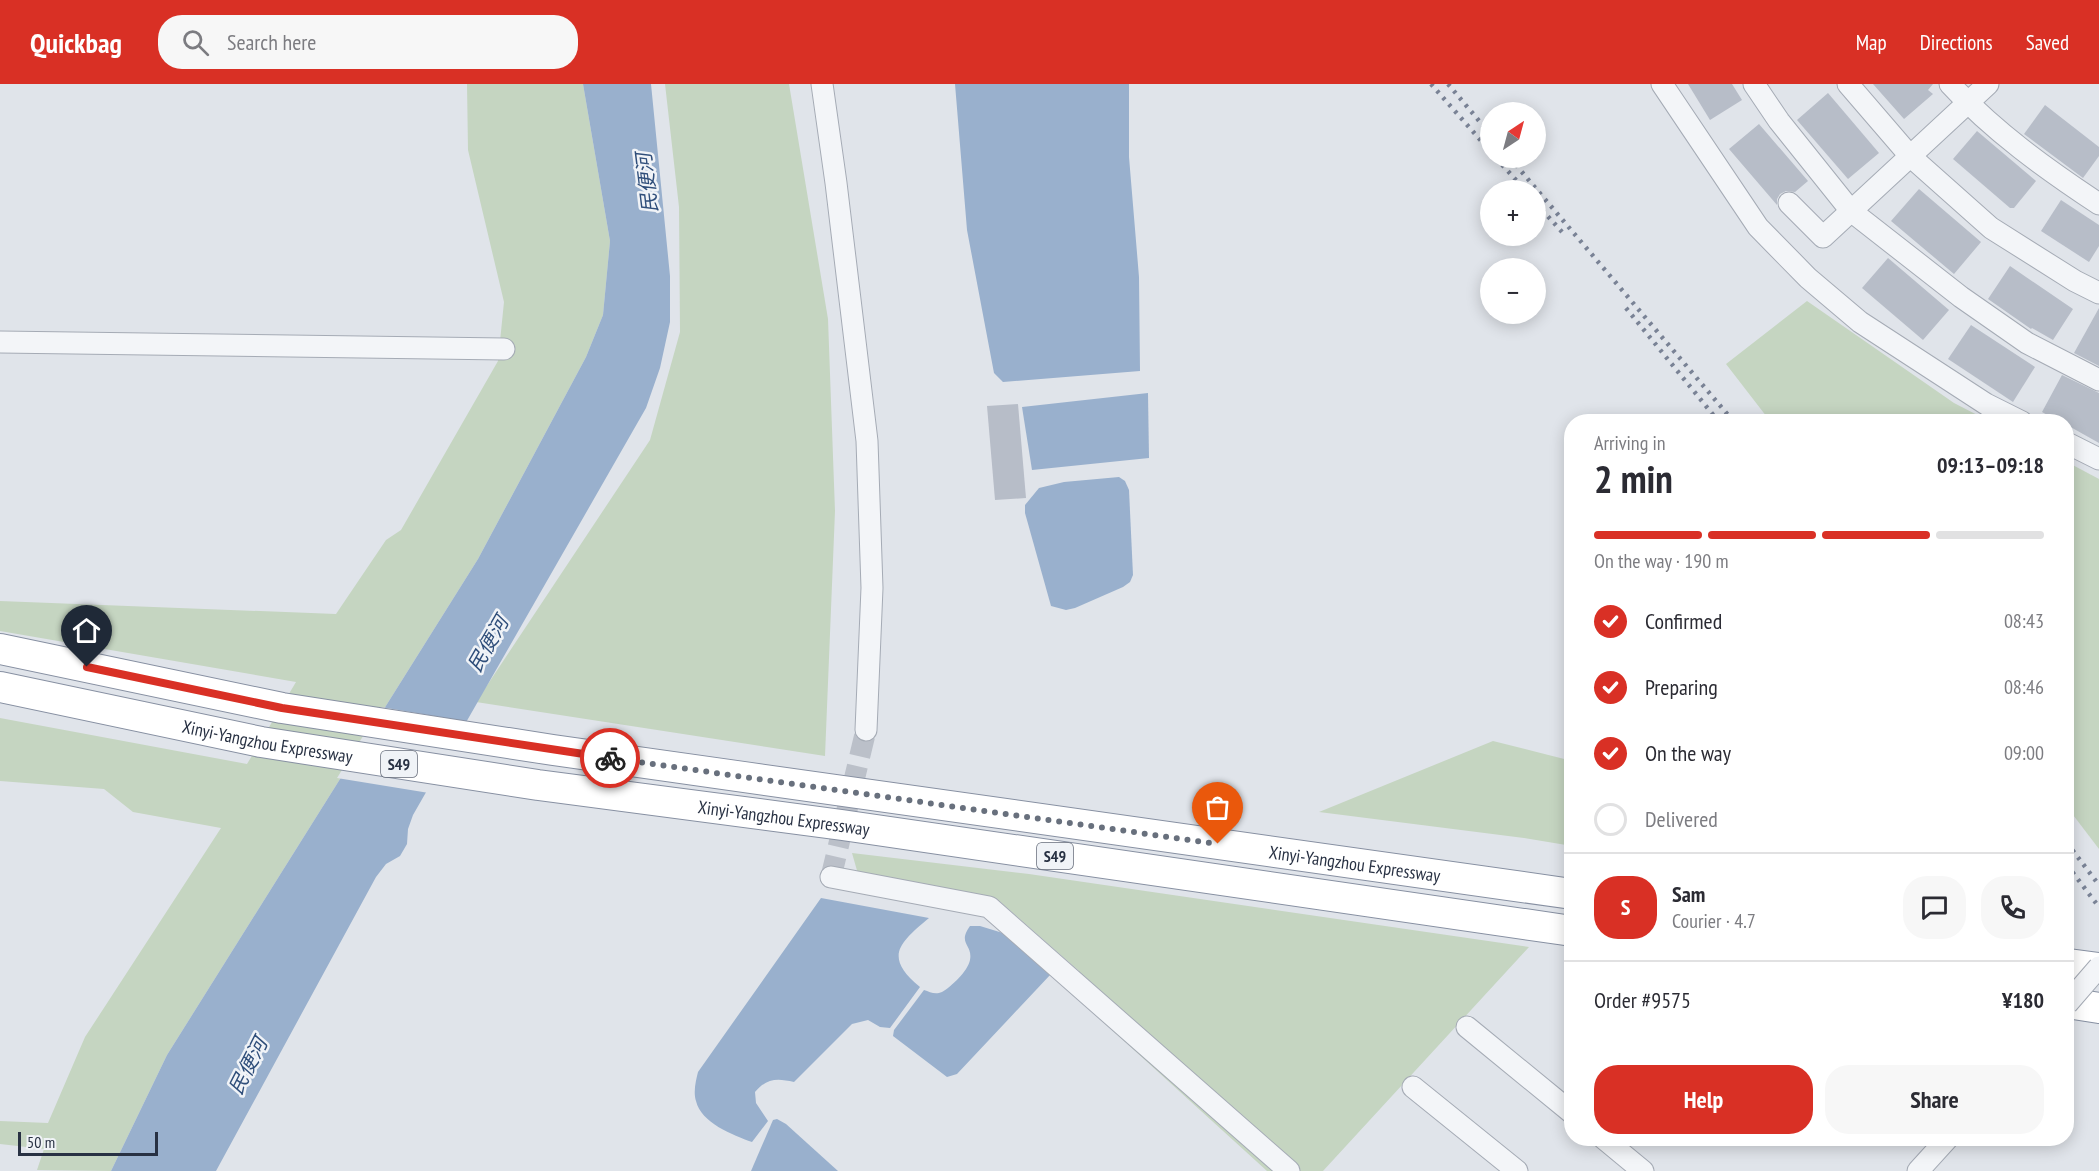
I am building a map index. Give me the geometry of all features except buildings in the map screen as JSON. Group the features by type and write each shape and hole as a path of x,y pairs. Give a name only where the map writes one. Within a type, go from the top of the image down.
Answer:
{"highway":[{"name":"Xinyi-Yangzhou Expressway","path":"0,649 282,708 553,750 1564,893"},
{"name":"Xinyi-Yangzhou Expressway","path":"0,687 261,742 538,785 865,828 1564,930"},
{"path":"2074,965 2099,968"},
{"path":"2074,1004 2099,1008"}],"street":[{"path":"822,84 867,441 872,588 866,730"},
{"path":"1662,84 1758,226 1808,278 1860,322 1986,404 2006,414"},
{"path":"1754,84 1779,121 1851,211 1961,297 2027,344 2099,381"},
{"path":"1848,84 1910,156 1991,228 2075,281 2099,293"},
{"path":"1950,84 1967,103 2048,171 2099,204"},
{"path":"1789,203 1823,237 1988,84"},
{"path":"0,342 504,349"},
{"path":"2074,447 2099,459"},
{"path":"831,877 989,907 1289,1171"},
{"path":"2074,995 2099,968"},
{"path":"1467,1027 1564,1106"},
{"path":"1413,1087 1517,1171"},
{"path":"1613,1146 1643,1171"},
{"path":"1918,1171 1941,1146"}],"green space":[{"path":"467,84 583,84 610,241 603,315 586,357 478,559 167,1055 111,1171 37,1170 44,1149 0,1144 0,1121 48,1123 85,1037 221,828 133,812 104,789 0,781 0,718 247,764 296,682 0,631 0,601 336,614 386,540 401,530 498,361 504,302 468,150"},
{"path":"665,84 789,84 828,319 835,511 825,756 476,702 650,440 680,332 679,207"},
{"path":"1807,301 1954,403 1975,414 1765,414 1726,364"},
{"path":"2074,466 2099,479 2099,849 2074,816"},
{"path":"1493,741 1564,759 1564,845 1319,812"},
{"path":"852,853 1029,874 1529,947 1323,1171 1267,1171 1067,989 1079,971 997,899 858,874"}],"water":[{"name":"民便河","path":"583,84 651,84 670,276 670,322 660,368 646,408 413,815 408,829 407,844 400,856 386,864 376,877 216,1171 111,1171 167,1055 478,559 586,357 603,315 610,241"},
{"path":"955,84 1129,84 1129,157 1139,277 1140,371 1003,382 994,373 967,230"},
{"path":"1148,393 1149,458 1032,470 1022,407"},
{"path":"1119,477 1125,481 1129,490 1133,575 1130,582 1075,608 1066,610 1051,606 1025,513 1025,505 1039,488 1064,482"},
{"path":"821,898 929,918 909,936 899,951 902,967 920,987 890,1028 880,1027 868,1020 852,1024 794,1082 773,1080 759,1087 755,1092 756,1103 768,1121 752,1142 719,1127 704,1116 695,1097 698,1072"},
{"path":"970,926 980,926 1006,934 1051,974 957,1074 947,1077 893,1036 894,1030 924,990 942,992 963,974 970,960 965,937"},
{"path":"777,1119 786,1124 838,1171 751,1171 773,1120"}],"pier":[{"path":"381,707 470,722 429,793 337,778"}],"tunnel":[{"path":"831,877 866,730"}],"railway":[{"path":"1431,84 1480,140"},
{"path":"1448,84 1480,122"},
{"path":"1505,168 1516,180"},
{"path":"1518,168 1727,414"},
{"path":"1546,214 1562,232"},
{"path":"1626,308 1712,414"},
{"path":"2074,852 2099,885"},
{"path":"2074,874 2099,907"}],"way so far":[{"path":"610,758 1218,844"}],"route":[{"path":"87,667 282,708 610,758"}]}
